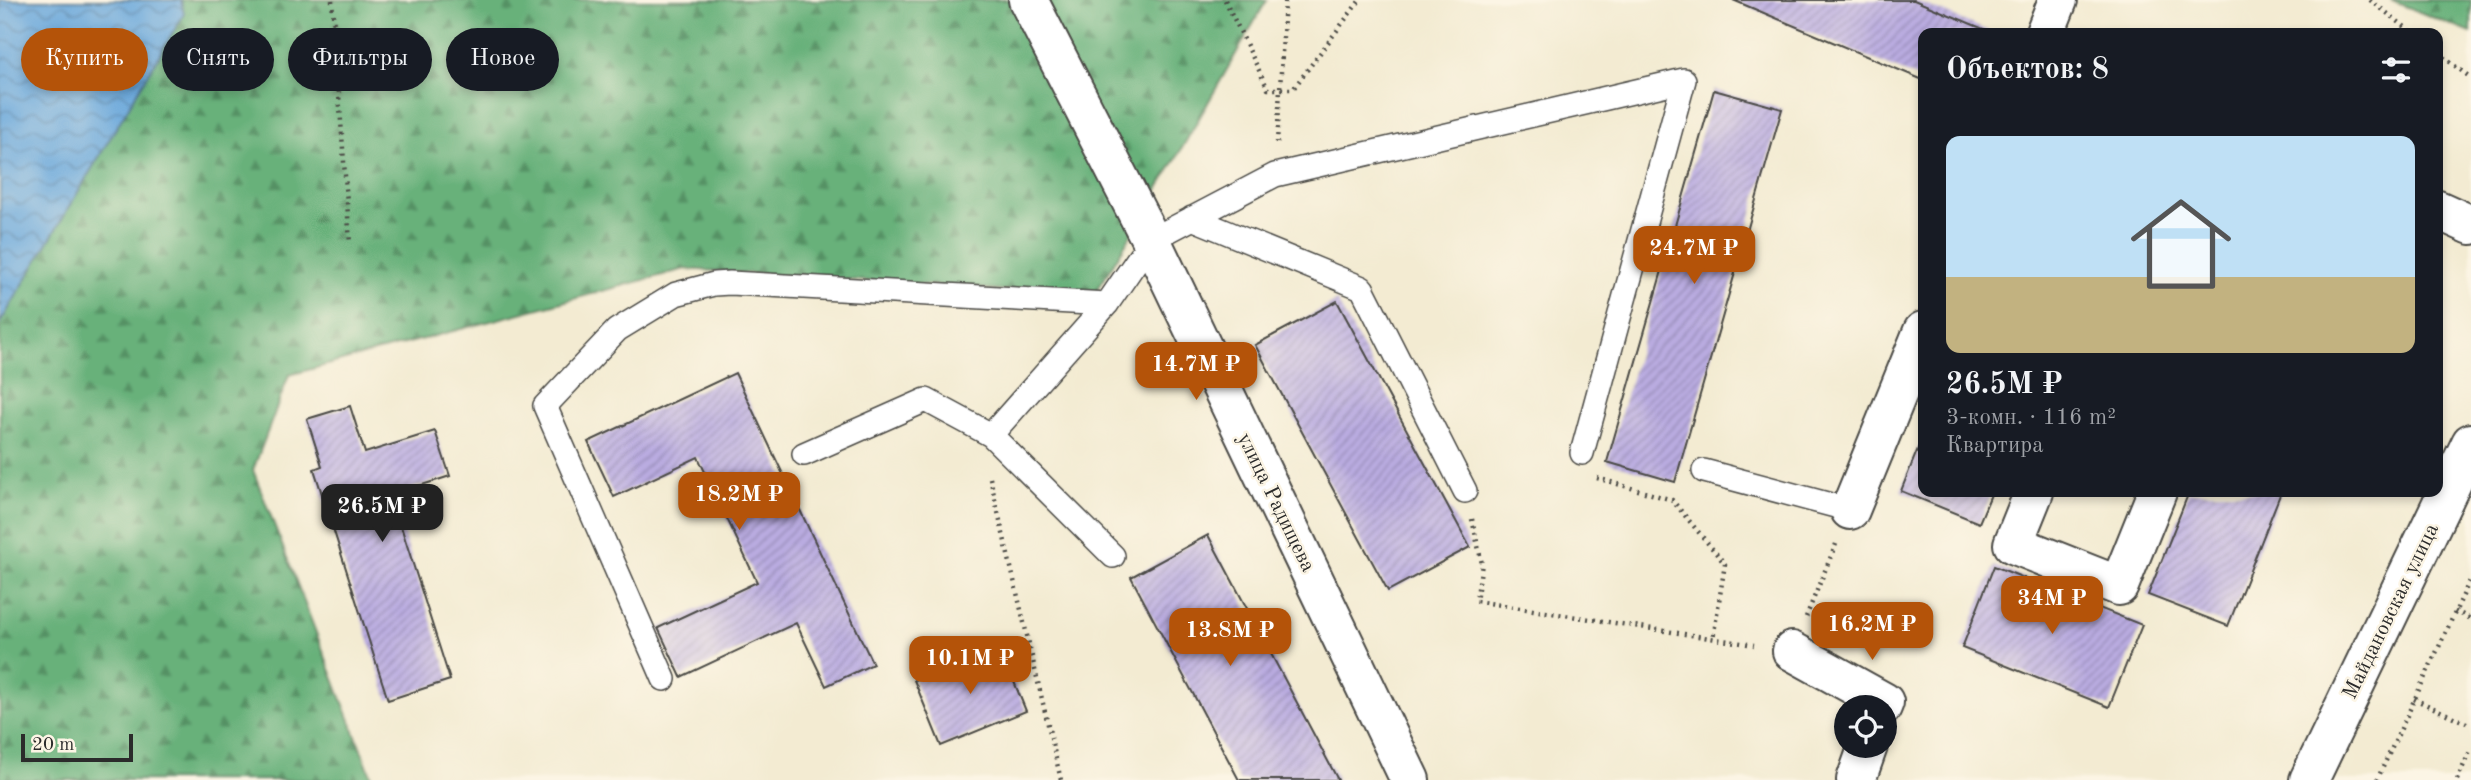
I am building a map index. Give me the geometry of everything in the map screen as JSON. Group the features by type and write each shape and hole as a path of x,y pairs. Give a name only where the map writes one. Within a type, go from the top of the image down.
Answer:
{"street":[{"name":"улица Радищева","path":"1028,0 1151,240 1410,780"},
{"path":"2047,28 2058,0"},
{"path":"2443,212 2471,225"},
{"path":"1850,510 1918,343"},
{"name":"Майдановская улица","path":"2443,486 2457,455"},
{"path":"2032,497 2012,544 2119,586 2155,497"},
{"name":"Майдановская улица","path":"2309,780 2438,497"},
{"path":"1792,651 1871,695"},
{"path":"1856,780 1864,758"}],"lane":[{"path":"991,435 1107,304 1151,240 1275,175 1684,80 1582,453"},
{"path":"1192,218 1362,288 1465,491"},
{"path":"664,679 545,406 617,330 676,295 714,284 730,283 1107,304"},
{"path":"804,454 926,400 991,435 1113,556"},
{"path":"1704,471 1850,510"}],"path":[{"path":"332,0 350,243"},
{"path":"1225,0 1268,89 1293,89 1360,0"},
{"path":"1275,175 1285,0"},
{"path":"2370,0 2406,28"},
{"path":"2443,56 2471,78"},
{"path":"991,435 990,483 1061,780"},
{"path":"1582,453 1598,478 1672,500 1725,564 1713,639"},
{"path":"1465,491 1482,564 1476,601 1792,651 1850,510"},
{"path":"2377,780 2471,578"},
{"path":"2455,611 2471,619"},
{"path":"2414,699 2471,725"},
{"path":"2457,780 2471,749"}],"green space":[{"path":"181,0 1267,0 1093,296 685,269 289,375 253,470 373,780 0,780 0,323 137,91 148,91 148,73 162,49 162,91 274,91 274,28 175,28 183,14"},
{"path":"2390,0 2471,0 2471,33"}],"water":[{"path":"0,0 181,0 184,14 176,28 162,28 162,51 148,74 148,28 21,28 21,91 138,91 0,323"}],"building":[{"path":"1733,0 1914,0 1981,28 1918,28 1918,78"},
{"path":"1714,90 1782,109 1675,482 1607,462"},
{"path":"1337,301 1470,547 1388,591 1255,345"},
{"path":"735,373 873,664 826,686 796,623 681,677 658,628 757,582 698,457 614,497 588,442"},
{"path":"350,406 365,453 435,431 450,476 391,495 450,680 388,700 314,469 322,466 307,419"},
{"path":"1918,448 1918,497 1990,497 1979,523 1901,491"},
{"path":"2187,497 2279,497 2228,626 2148,595"},
{"path":"1208,535 1338,780 1239,780 1131,577"},
{"path":"1994,566 2142,625 2109,707 1962,648"},
{"path":"999,645 1026,711 941,746 914,680"}]}
